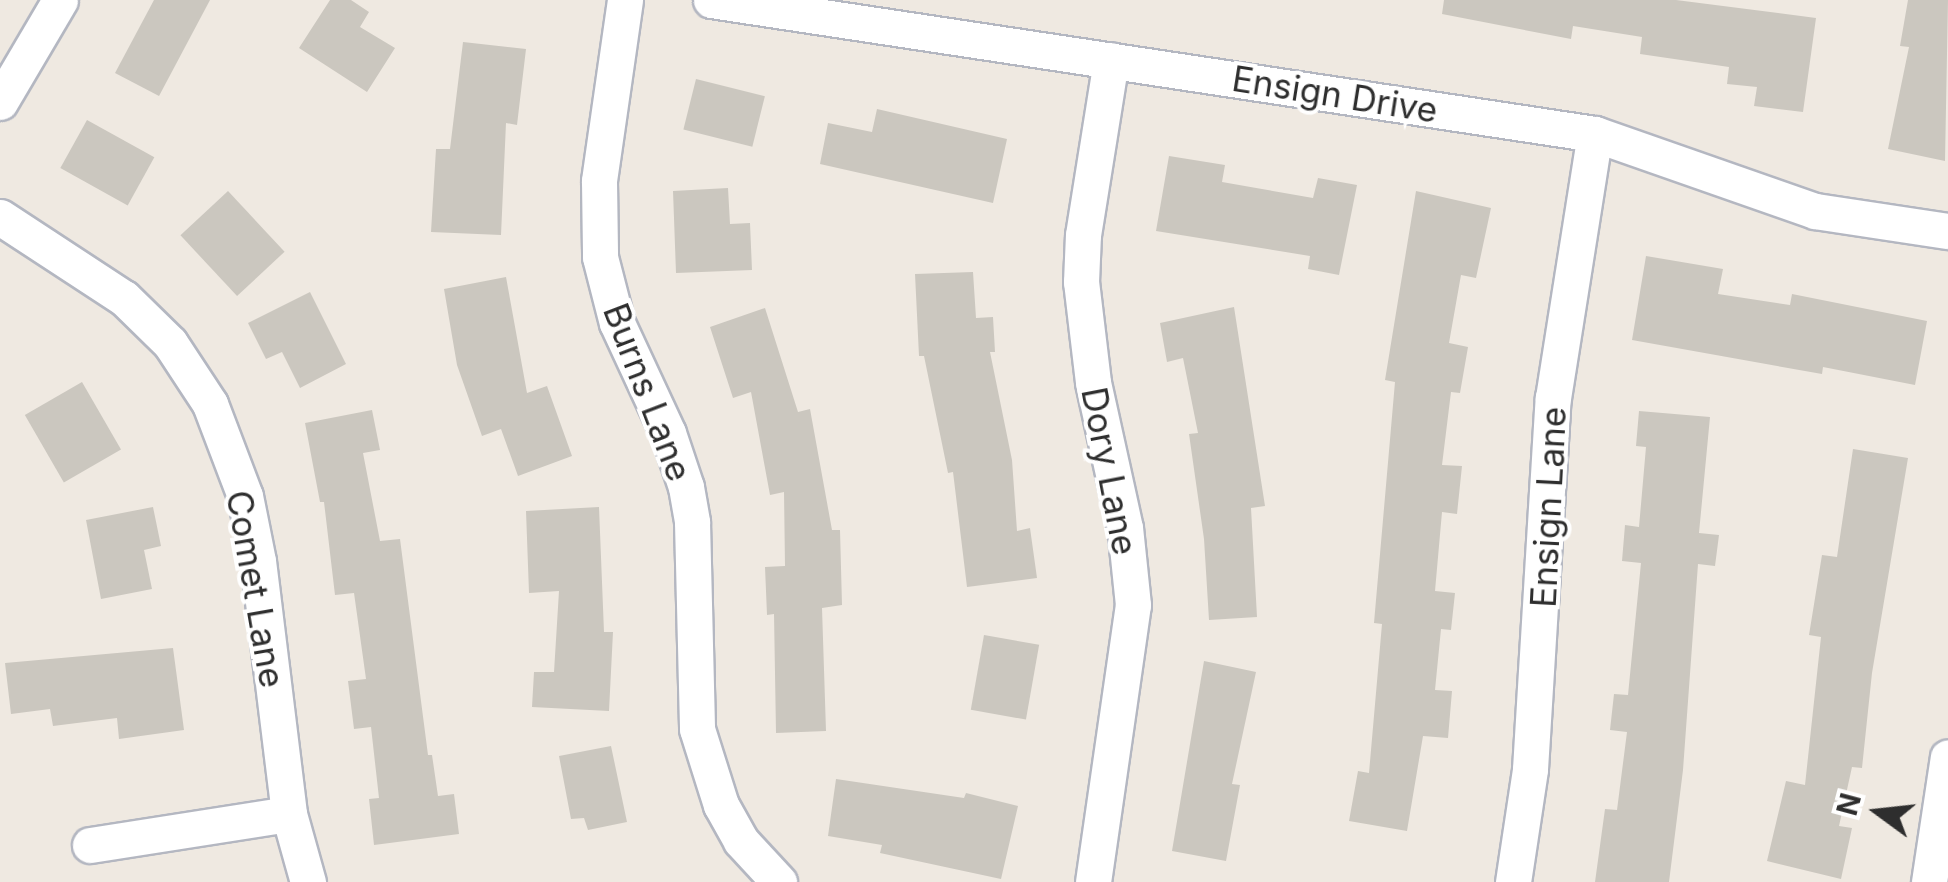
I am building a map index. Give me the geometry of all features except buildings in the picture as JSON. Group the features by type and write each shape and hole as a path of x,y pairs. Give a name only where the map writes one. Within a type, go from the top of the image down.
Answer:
{"street":[{"path":"0,102 60,0"},
{"name":"Burns Lane","path":"625,0 599,181 600,257 617,323 668,433 686,486 692,522 697,730 721,805 740,841 779,882"},
{"name":"Ensign Drive","path":"711,0 1594,134 1815,211 1948,231"},
{"name":"Dory Lane","path":"1093,882 1126,672 1132,605 1125,528 1093,382 1080,282 1083,235 1111,60"},
{"name":"Ensign Lane","path":"1513,882 1530,769 1553,398 1594,134"},
{"name":"Comet Lane","path":"0,217 124,298 170,343 210,404 245,496 258,561 289,814 308,882"},
{"path":"1928,882 1948,756"},
{"path":"90,845 289,814"}]}
